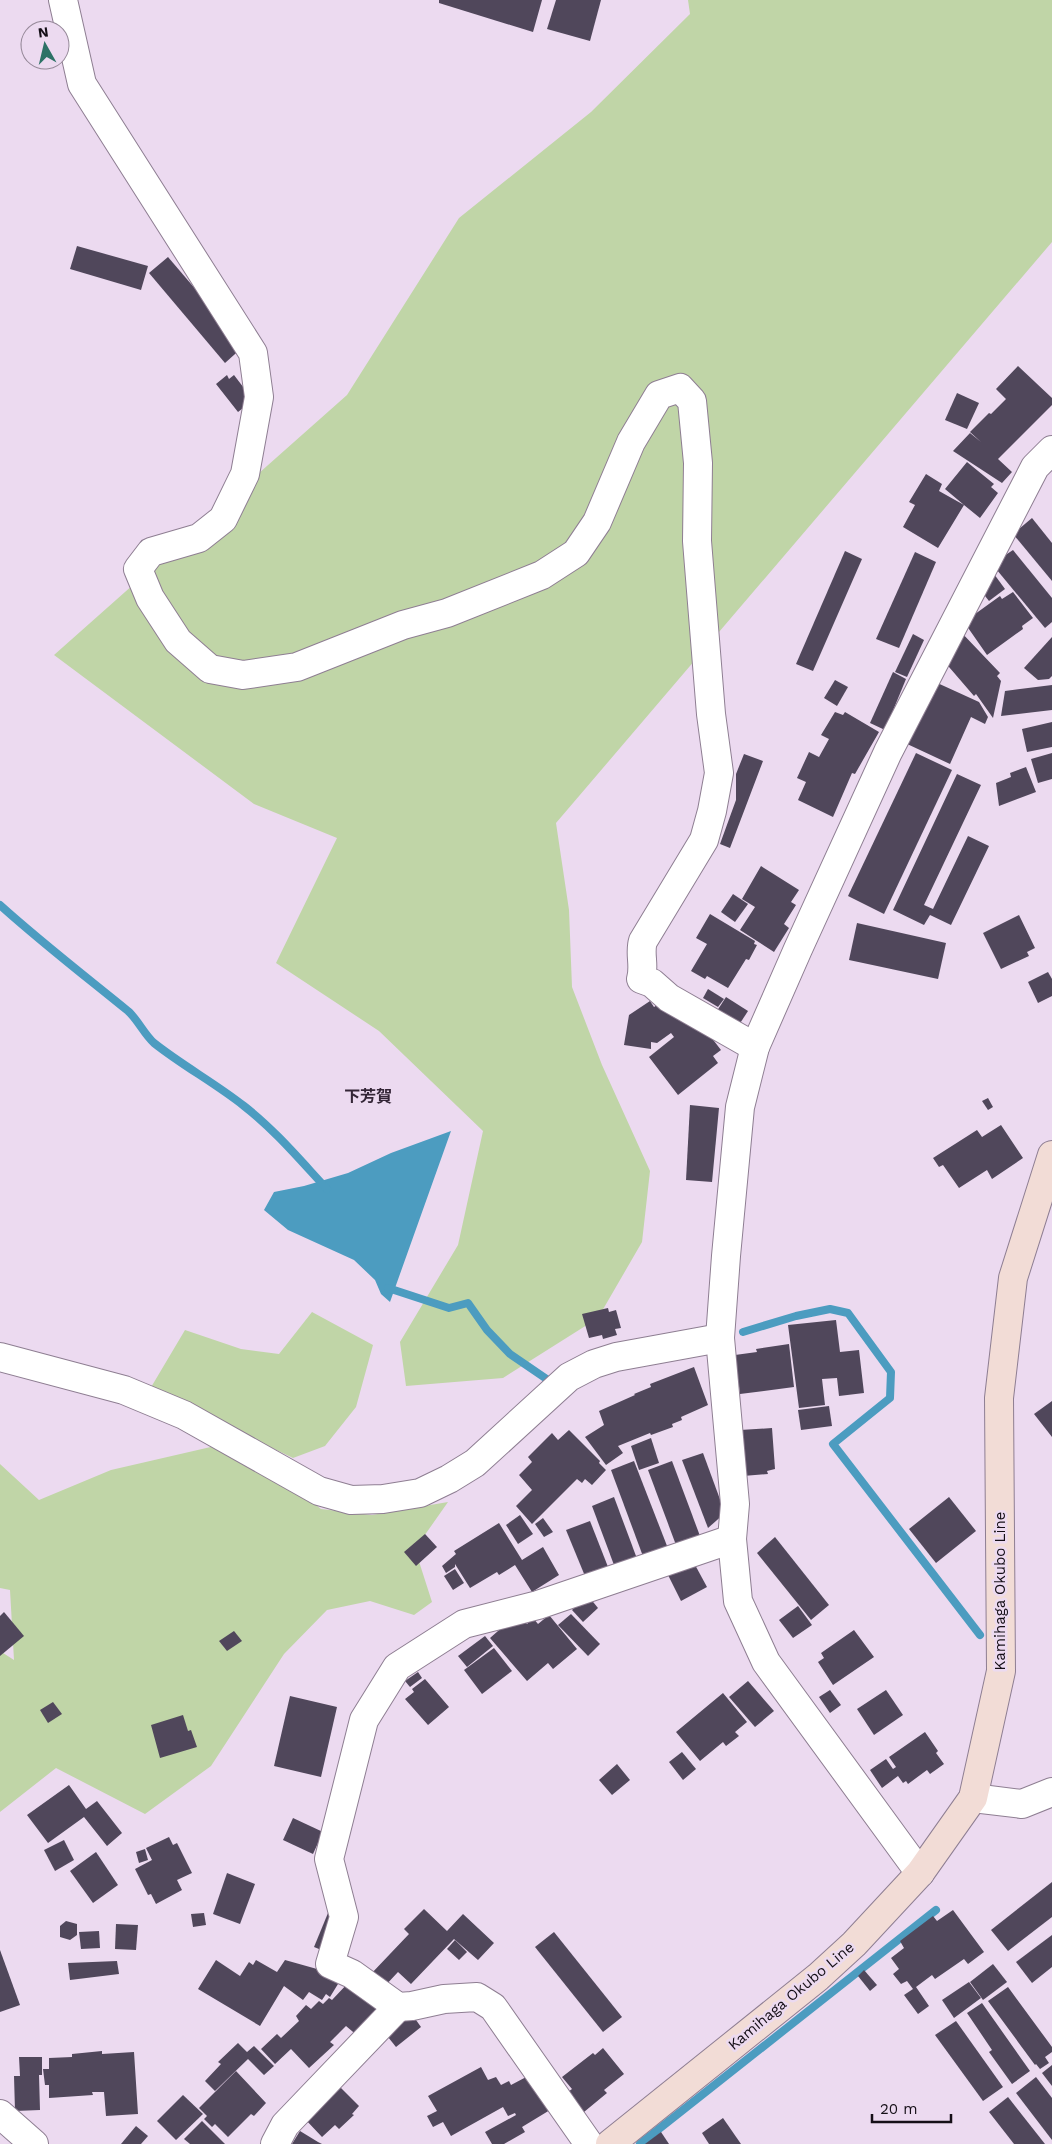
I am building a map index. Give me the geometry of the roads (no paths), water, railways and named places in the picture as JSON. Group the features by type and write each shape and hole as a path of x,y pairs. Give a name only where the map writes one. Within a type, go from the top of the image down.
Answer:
{"main road":[{"name":"Kamihaga Okubo Line","path":"610,2144 818,1976 854,1944 920,1872 973,1798 1002,1671 999,1398 1013,1278 1052,1155"}],"street":[{"path":"64,0 82,84 253,352 259,397 245,474 224,519 199,538 151,552 138,569 150,598 178,641 210,669 243,675 297,667 403,625 447,613 542,575 576,553 592,530 631,442 659,395 680,388 692,401 698,463 697,541 711,714 719,773 704,840 641,947 644,968 641,979 652,983 669,998 756,1046"},
{"path":"920,1872 766,1662 738,1601 732,1540 735,1504 720,1338 740,1106 756,1046 888,752 1036,467 1052,450"},
{"path":"0,1357 124,1390 176,1412 319,1491 351,1500 383,1499 420,1493 449,1479 475,1463 568,1377 594,1364 616,1357 720,1338"},
{"path":"589,2144 493,2007 477,1997 444,1999 398,2007 352,1974 330,1964 344,1916 329,1859 364,1720 397,1667 464,1624 538,1605 732,1540"},
{"path":"973,1798 1022,1804 1052,1792"},
{"path":"275,2144 285,2125 398,2007"},
{"path":"0,2114 34,2144"}],"water":[{"path":"451,1131 390,1302 381,1294 375,1280 354,1260 288,1230 264,1210 274,1192 304,1186 348,1173 391,1153"}],"waterway":[{"path":"0,905 47,946 128,1011 154,1043 255,1115 327,1189"},
{"path":"388,1288 449,1308 468,1303 487,1330 510,1354 551,1382"},
{"path":"743,1332 796,1316 830,1309 848,1313 891,1372 890,1398 833,1444 980,1635"},
{"path":"640,2144 936,1910"}],"district":[{"name":"下芳賀","path":"368,1096"}]}
